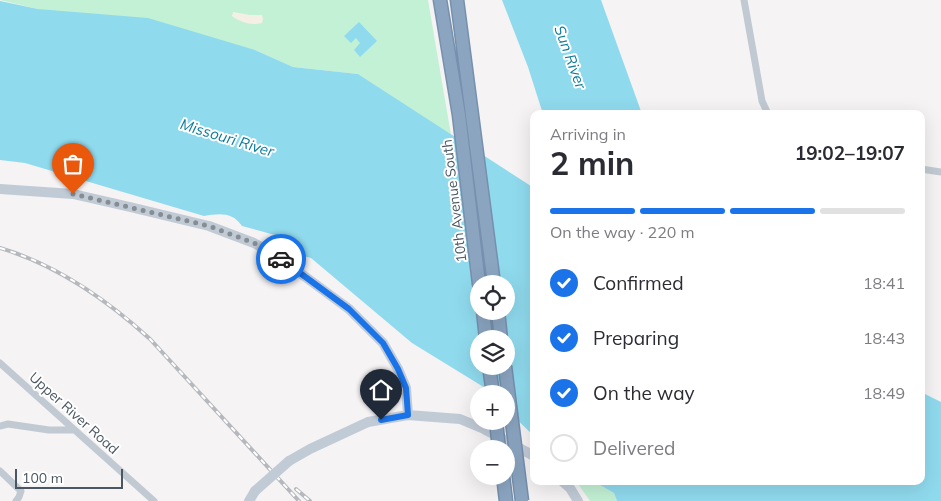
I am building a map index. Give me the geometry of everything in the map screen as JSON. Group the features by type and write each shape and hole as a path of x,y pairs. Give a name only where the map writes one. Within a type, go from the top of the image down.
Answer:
{"highway":[{"name":"10th Avenue South","path":"440,0 459,115 478,275"},
{"path":"457,0 493,275"},
{"path":"506,375 522,501"},
{"path":"504,485 506,501"}],"street":[{"path":"744,0 762,101 766,110"},
{"path":"925,170 941,172"},
{"path":"0,189 73,194 102,200 209,226 254,243 277,256 349,309 383,343 398,369 406,388 408,415"},
{"name":"Upper River Road","path":"0,363 154,501"},
{"path":"249,501 255,492 289,461 310,449 368,422 408,415 460,419 484,429 530,454"},
{"path":"0,426 8,424 49,430 74,430"},
{"path":"0,471 20,491 16,501"},
{"path":"567,485 578,501"}],"green space":[{"path":"0,0 428,0 451,135 358,74 293,67 255,50 38,9"},
{"path":"579,485 600,485 614,493 617,501 590,501"}],"sand":[{"path":"233,12 262,15 262,23 250,24 242,22 232,16"}],"water":[{"name":"Sun River","path":"502,0 601,0 641,110 542,110 528,67"},
{"name":"Missouri River","path":"0,1 38,9 148,18 255,50 293,67 358,74 530,185 530,432 515,418 515,385 480,385 412,343 311,258 296,254 280,241 282,237 242,226 230,216 215,214 204,216 25,163 0,160"},
{"path":"359,22 377,41 360,57 354,50 360,43 356,38 351,43 344,36"},
{"path":"925,394 941,402 941,501 617,501 614,493 600,485 925,485"}],"railway":[{"path":"0,248 21,255 61,274 98,297 133,324 150,339 299,501"},
{"path":"296,489 310,501"}],"way so far":[{"path":"73,194 209,226 254,243 281,259"}],"route":[{"path":"281,259 349,309 383,343 398,369 406,388 408,415 381,420"}]}
